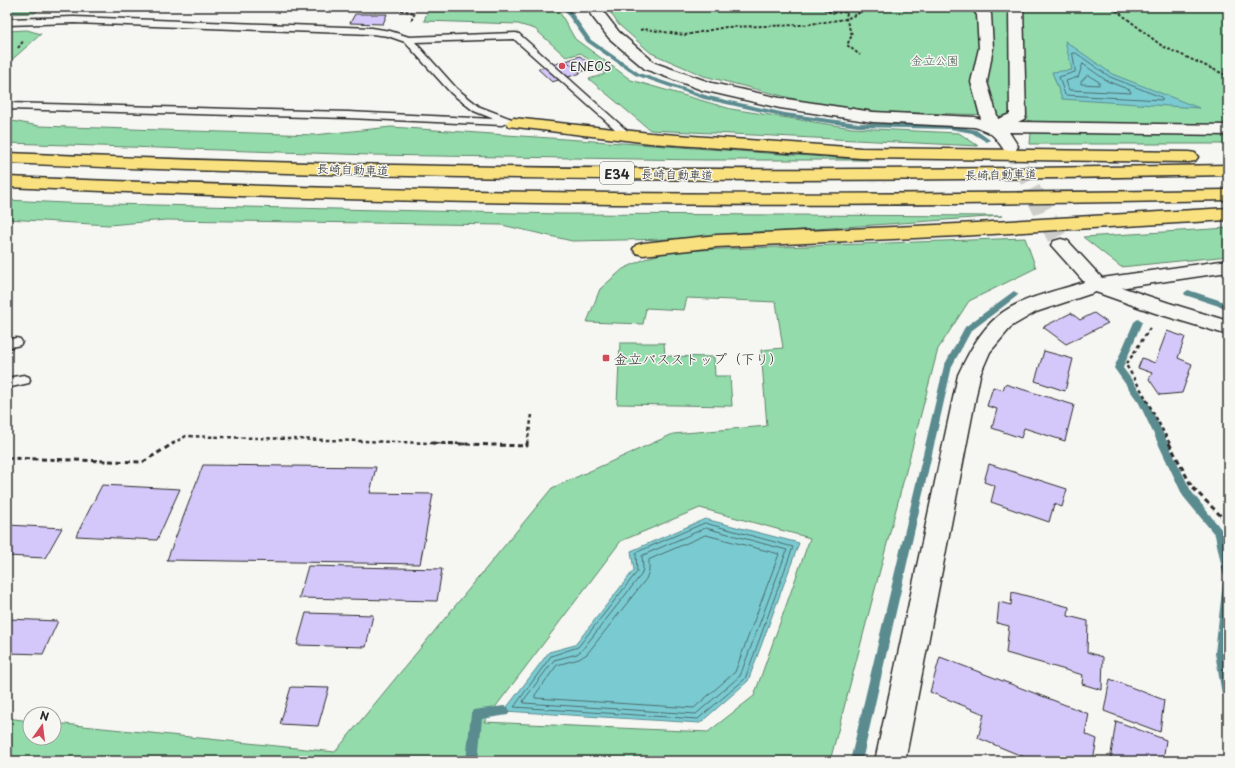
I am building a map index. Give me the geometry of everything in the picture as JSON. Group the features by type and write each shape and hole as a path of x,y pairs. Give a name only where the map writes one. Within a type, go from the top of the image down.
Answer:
{"highway":[{"path":"514,123 628,136 862,153 1228,157"},
{"name":"長崎自動車道","path":"7,158 408,171 705,174 929,174 1228,170"},
{"name":"長崎自動車道","path":"7,182 400,195 722,199 942,199 1228,194"},
{"path":"643,249 717,241 958,230 1228,214"}],"street":[{"path":"594,7 598,15 614,35 650,66 708,87 780,103 873,117 974,122 993,127 1228,130"},
{"path":"978,7 984,14 986,48 979,82 987,114 993,127 1005,137 1010,146"},
{"path":"993,127 1018,116 1016,7"},
{"path":"1061,245 1097,285 1162,308 1228,328"},
{"path":"890,761 969,375 981,349 1005,321 1029,307 1097,285 1228,266"}],"lane":[{"path":"7,22 74,20 372,31 390,34 408,40 516,36 628,136"},
{"path":"408,40 454,91 477,109 514,123"},
{"path":"7,106 348,115 514,123"},
{"path":"7,383 24,380"}],"path":[{"path":"386,7 415,13 409,25"},
{"path":"829,7 824,9 832,13 847,12 846,19 852,35 847,45 860,55"},
{"path":"614,35 644,29 685,35 726,27 803,25 846,19 872,7"},
{"path":"1112,7 1162,46 1228,76"},
{"path":"1210,7 1228,9"},
{"path":"1162,308 1126,365 1143,393 1192,487 1228,523"},
{"path":"7,458 143,462 186,436 527,446 532,415"}],"green space":[{"path":"7,7 40,7 35,13 7,14"},
{"path":"429,7 561,7 559,11 575,39 631,80 731,109 852,128 959,133 978,146 650,130 589,79 605,74 581,53 566,57 535,29 518,24 424,21"},
{"name":"金立公園","path":"607,7 1228,7 1228,144 1030,144 1032,121 993,115 883,112 806,102 704,76 651,53 618,24"},
{"path":"27,30 41,34 7,64 7,31"},
{"path":"7,120 39,126 314,135 391,127 868,160 704,160 371,155 7,143"},
{"path":"7,200 65,203 561,214 1002,216 672,239 572,241 502,225 166,220 109,225 7,219"},
{"path":"1228,228 1228,256 1121,267 1083,237"},
{"path":"1025,238 1036,268 969,301 938,349 830,761 7,761 7,718 22,720 22,746 62,746 62,724 335,752 552,488 673,434 767,426 761,350 783,348 776,302 687,298 684,310 646,308 643,324 587,322 600,289 623,269 647,258 671,251","holes":["700,508 810,538 754,696 708,732 484,722 621,541"]},
{"path":"620,343 664,343 665,356 714,357 715,376 730,376 732,406 617,404"}],"water":[{"path":"1065,41 1112,74 1199,108 1062,99 1052,72 1072,70"},
{"path":"705,519 799,543 748,681 700,723 504,711 549,652 575,645 634,570 631,551"}],"building":[{"path":"355,14 387,14 383,24 350,23"},
{"path":"580,56 594,68 580,72 566,61"},
{"path":"566,61 581,73 552,82 538,69"},
{"path":"1071,313 1080,320 1094,313 1108,323 1066,344 1043,327"},
{"path":"1167,331 1185,337 1178,358 1192,364 1182,393 1160,395 1149,379 1152,373 1138,368 1142,358 1155,363"},
{"path":"1044,351 1073,359 1065,391 1035,381"},
{"path":"1005,384 1074,405 1065,441 1024,428 1021,438 992,428 997,409 987,406 993,387 1003,390"},
{"path":"989,464 1067,489 1062,507 1054,504 1049,522 991,502 995,486 984,482"},
{"path":"203,465 376,467 370,493 433,494 420,564 167,560"},
{"path":"102,485 180,489 157,540 76,536"},
{"path":"8,525 62,528 45,558 7,556"},
{"path":"308,566 442,569 437,601 299,598"},
{"path":"1012,592 1069,607 1068,616 1088,621 1087,652 1103,657 1102,690 1082,684 1083,675 1006,653 1009,626 997,623 999,602 1011,605"},
{"path":"306,613 373,615 366,647 297,645"},
{"path":"8,619 58,621 43,654 7,653"},
{"path":"940,657 1089,714 1085,734 1097,739 1093,761 1034,761 978,738 984,714 930,692"},
{"path":"1110,679 1164,700 1160,732 1104,711"},
{"path":"291,687 329,688 318,726 280,724"},
{"path":"1116,721 1166,740 1163,761 1110,761"}],"waterway":[{"path":"565,7 589,41 637,74 706,98 785,115 858,125 950,127 974,131 987,140"},
{"path":"1188,293 1228,306"},
{"path":"856,761 948,366 968,329 1014,294"},
{"path":"1138,322 1118,368 1143,402 1187,493 1220,534 1228,573"},
{"path":"1228,582 1221,653 1228,694"},
{"path":"472,761 477,714 504,711"}],"tunnel":[{"path":"1010,146 1035,194"},
{"path":"1034,193 1061,245"}],"place":[{"name":"ENEOS","path":"562,66"},
{"name":"金立バスストップ（下り）","path":"606,358"}]}
